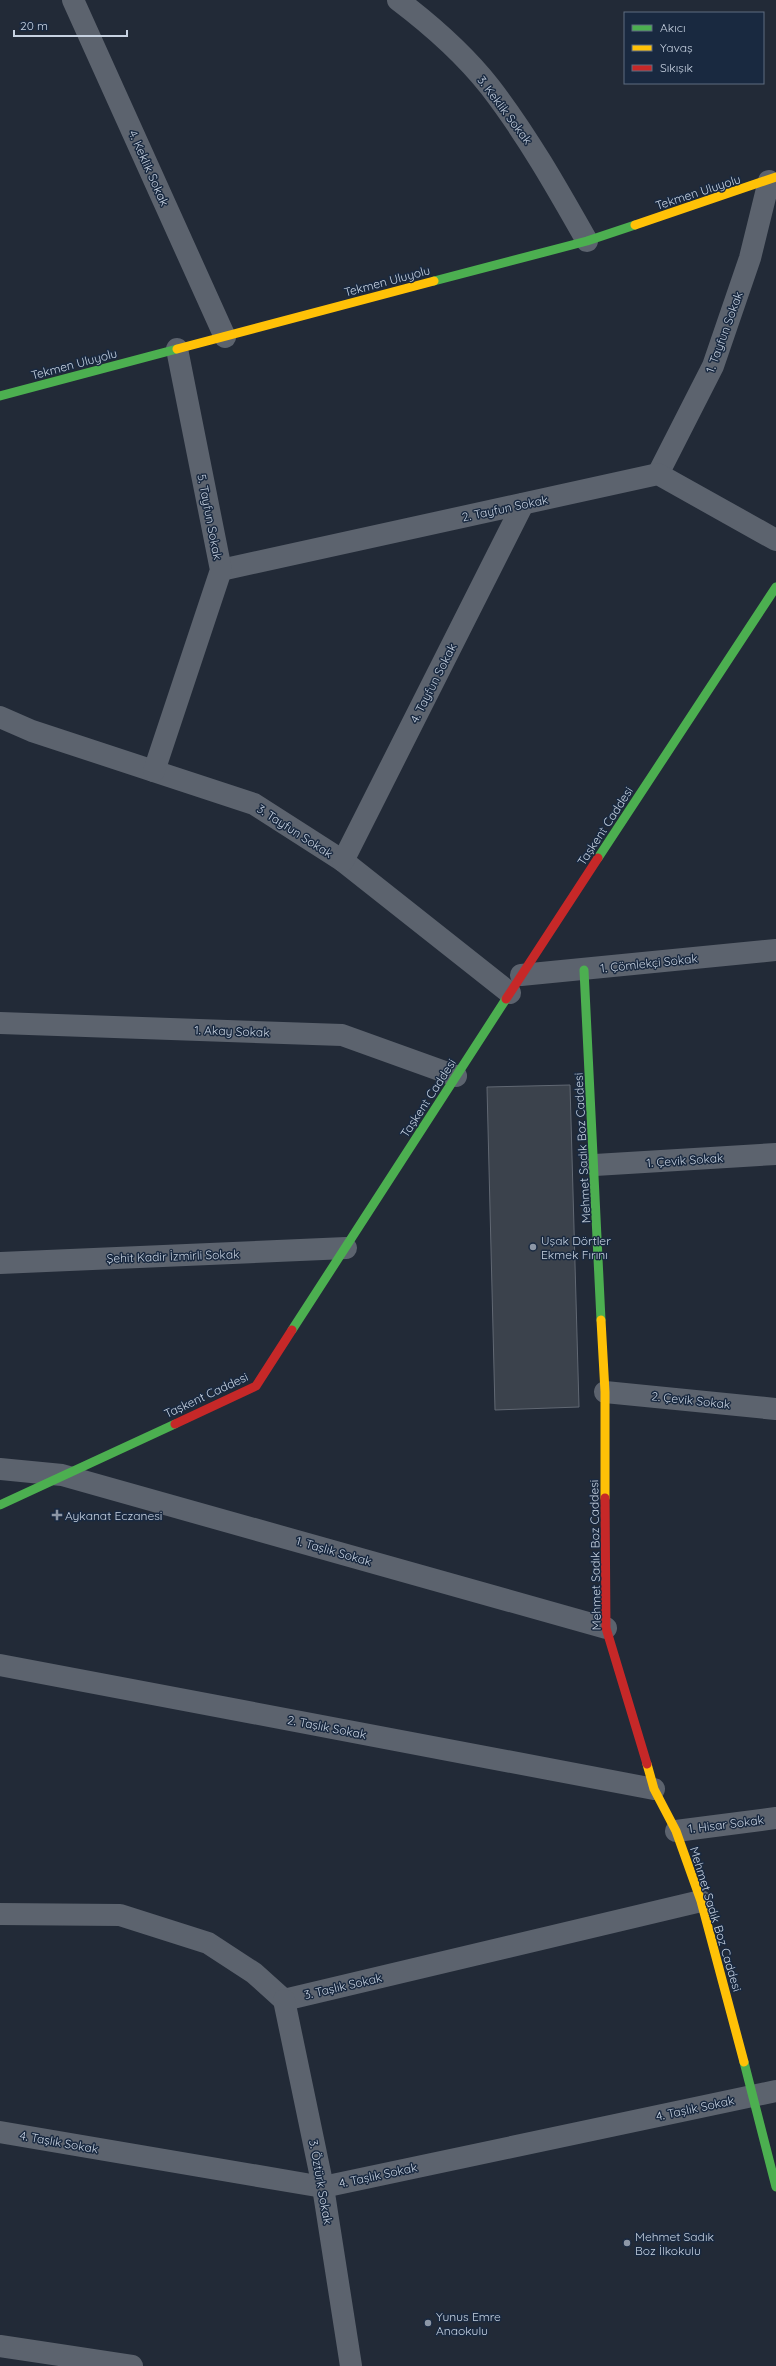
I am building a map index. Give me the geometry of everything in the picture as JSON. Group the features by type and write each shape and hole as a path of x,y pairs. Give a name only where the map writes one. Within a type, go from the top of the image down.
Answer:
{"street":[{"name":"4. Keklik Sokak","path":"73,0 224,336"},
{"name":"3. Keklik Sokak","path":"398,0 433,27 489,86 534,150 587,241"},
{"name":"Tekmen Uluyolu","path":"0,396 587,241 772,179"},
{"name":"1. Tayfun Sokak","path":"658,474 713,366 750,258 772,179"},
{"name":"5. Tayfun Sokak","path":"154,771 221,570 177,349"},
{"name":"2. Tayfun Sokak","path":"221,570 658,474"},
{"path":"658,474 776,540"},
{"name":"4. Tayfun Sokak","path":"342,861 523,504"},
{"name":"Taşkent Caddesi","path":"0,1505 256,1386 456,1076 776,587"},
{"name":"3. Tayfun Sokak","path":"0,717 32,731 254,804 342,861 516,984"},
{"name":"1. Çömlekçi Sokak","path":"516,984 584,970 776,950"},
{"name":"Mehmet Sadık Boz Caddesi","path":"584,970 595,1166 605,1392 606,1628 654,1789 676,1831 701,1901 754,2095 776,2187"},
{"name":"1. Akay Sokak","path":"0,1023 342,1035 456,1076"},
{"name":"1. Çevik Sokak","path":"595,1166 776,1154"},
{"name":"Şehit Kadir İzmirli Sokak","path":"0,1263 346,1248"},
{"name":"2. Çevik Sokak","path":"605,1392 776,1409"},
{"name":"1. Taşlık Sokak","path":"0,1469 62,1475 606,1628"},
{"name":"2. Taşlık Sokak","path":"0,1665 654,1789"},
{"name":"1. Hisar Sokak","path":"676,1831 776,1818"},
{"name":"3. Taşlık Sokak","path":"284,2000 701,1901"},
{"path":"0,1914 120,1914 208,1943 254,1973 284,2000"},
{"name":"3. Öztürk Sokak","path":"284,2000 323,2187 351,2366"},
{"name":"4. Taşlık Sokak","path":"0,2132 323,2187 776,2091"},
{"path":"0,2346 132,2366"}],"building":[{"name":"Uşak Dörtler Ekmek Fırını","path":"570,1085 579,1407 495,1410 487,1087"}],"traffic: fast":[{"path":"434,281 587,241 635,225"},
{"path":"0,396 177,349"},
{"path":"598,858 776,587"},
{"path":"584,970 601,1320"},
{"path":"292,1330 506,999"},
{"path":"0,1505 175,1424"},
{"path":"744,2062 776,2187"}],"traffic: slow":[{"path":"635,225 776,177"},
{"path":"177,349 434,281"},
{"path":"601,1320 605,1392 605,1498"},
{"path":"647,1764 654,1789 676,1831 701,1901 744,2062"}],"traffic: jam":[{"path":"506,999 598,858"},
{"path":"175,1424 256,1386 292,1330"},
{"path":"605,1498 606,1628 647,1764"}],"place":[{"name":"Uşak Dörtler Ekmek Fırını","path":"533,1247"},
{"name":"Aykanat Eczanesi","path":"57,1515"},
{"name":"Mehmet Sadık Boz İlkokulu","path":"627,2243"},
{"name":"Yunus Emre Anaokulu","path":"428,2323"}]}
